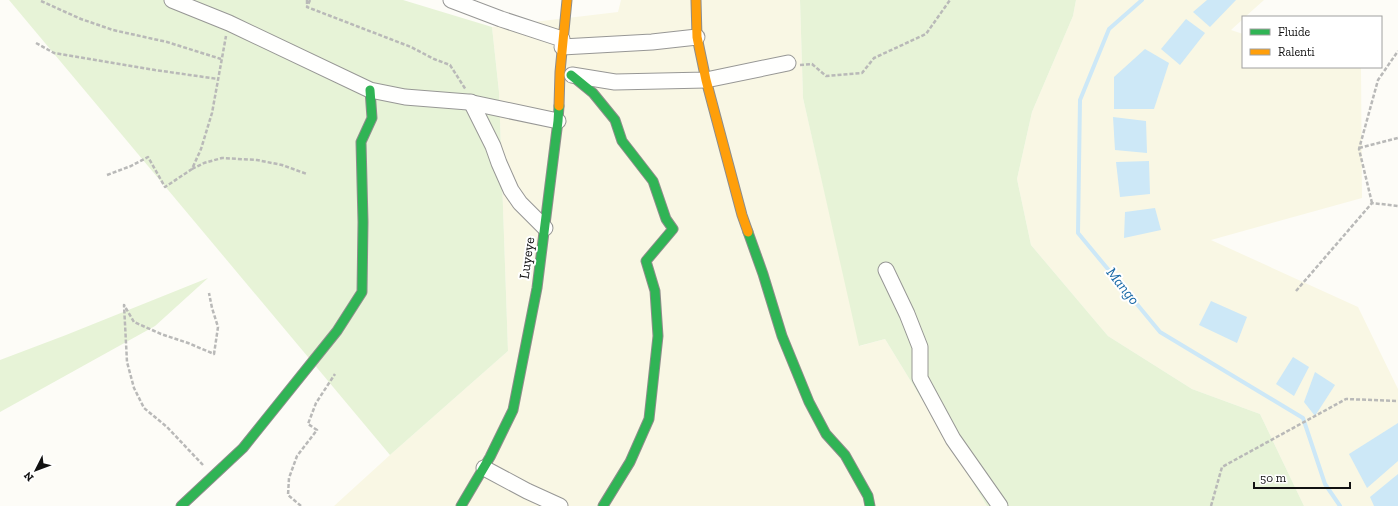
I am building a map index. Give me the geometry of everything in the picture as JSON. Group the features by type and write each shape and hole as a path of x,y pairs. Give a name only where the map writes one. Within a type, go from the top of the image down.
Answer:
{"street":[{"path":"172,0 229,23 370,90 405,97 471,102 558,121"},
{"path":"451,0 562,43 652,42 697,37"},
{"name":"Luyeye","path":"461,506 484,468 512,410 537,288 565,74 562,43 567,0"},
{"path":"696,0 697,37 706,80 742,215 763,274 782,336 809,402 826,434 845,455 862,483 868,496 870,506"},
{"path":"565,74 615,82 706,80 788,63"},
{"path":"565,74 594,93 615,120 622,141 654,181 666,219 673,229 646,261 655,291 658,336 649,419 630,462 603,506"},
{"path":"181,506 243,448 337,331 362,292 361,142 372,118 370,90"},
{"path":"471,102 493,146 498,163 511,190 520,204 545,228"},
{"path":"886,270 907,314 920,347 920,378 953,439 1000,506"},
{"path":"484,468 527,491 560,506"}],"path":[{"path":"307,0 307,7"},
{"path":"307,7 310,0"},
{"path":"788,63 799,65 812,64 826,76 862,72 874,58 926,34 950,0"},
{"path":"41,1 81,19 113,30 167,42 221,60"},
{"path":"307,7 411,47 434,59 450,65 465,87 471,102"},
{"path":"192,169 209,126 229,23"},
{"path":"36,43 54,53 218,79"},
{"path":"1372,203 1359,149 1378,80 1398,51"},
{"path":"1359,149 1398,138"},
{"path":"107,175 131,166 148,157 165,187 192,169 204,163 222,158 257,160 282,165 307,174"},
{"path":"1372,203 1398,206"},
{"path":"1296,291 1372,203"},
{"path":"209,293 218,327 214,354 134,322 124,305 127,362 134,388 144,408 167,427 192,452 212,476"},
{"path":"300,506 288,496 289,478 297,456 317,430 308,424 316,403 335,374"},
{"path":"1211,506 1222,467 1346,399 1398,401"}],"shaded area":[{"path":"621,0 800,0 803,98 860,346 885,339 987,506 334,506 508,351 499,92 492,27 618,12"},
{"path":"1076,0 1264,0 1246,16 1242,16 1242,20 1231,30 1242,34 1242,68 1361,68 1362,198 1211,240 1358,307 1398,389 1398,506 1304,506 1260,414 1192,389 1108,336 1031,245 1017,179 1032,112 1073,16"}],"green space":[{"path":"9,0 403,0 492,27 499,92 508,351 390,455"},
{"path":"800,0 1076,0 1073,16 1032,112 1017,179 1031,245 1108,336 1192,389 1260,414 1304,506 987,506 885,339 859,346 803,98"},
{"path":"208,278 155,326 0,412 0,360"}],"water":[{"path":"1207,0 1236,0 1210,27 1193,12"},
{"path":"1186,19 1205,33 1180,65 1161,49"},
{"path":"1145,49 1169,63 1154,109 1114,109 1114,77"},
{"path":"1113,117 1146,121 1147,153 1115,150"},
{"path":"1149,161 1150,194 1120,197 1116,162"},
{"path":"1155,208 1161,230 1124,238 1125,212"},
{"path":"1211,301 1247,317 1237,343 1199,325"},
{"path":"1293,357 1309,367 1294,396 1276,384"},
{"path":"1315,372 1335,385 1315,416 1304,402"},
{"path":"1398,423 1398,461 1367,488 1349,454"},
{"path":"1398,474 1398,506 1374,506 1370,497"}],"waterway":[{"name":"Mango","path":"1142,0 1109,29 1080,100 1078,233 1160,332 1303,418 1325,484 1340,506"}],"traffic: fast":[{"path":"571,75 593,93 615,120 622,141 653,181 666,219 673,229 646,261 655,291 658,336 649,419 630,462 603,506"},
{"path":"181,506 243,448 337,331 362,292 363,222 361,142 372,118 370,90"},
{"path":"461,506 490,457 513,410 537,288 559,106"},
{"path":"748,232 763,274 782,336 809,402 826,434 845,455 868,496 870,506"}],"traffic: slow":[{"path":"559,106 560,72 567,0"},
{"path":"696,0 697,37 706,80 742,215 748,232"}]}
